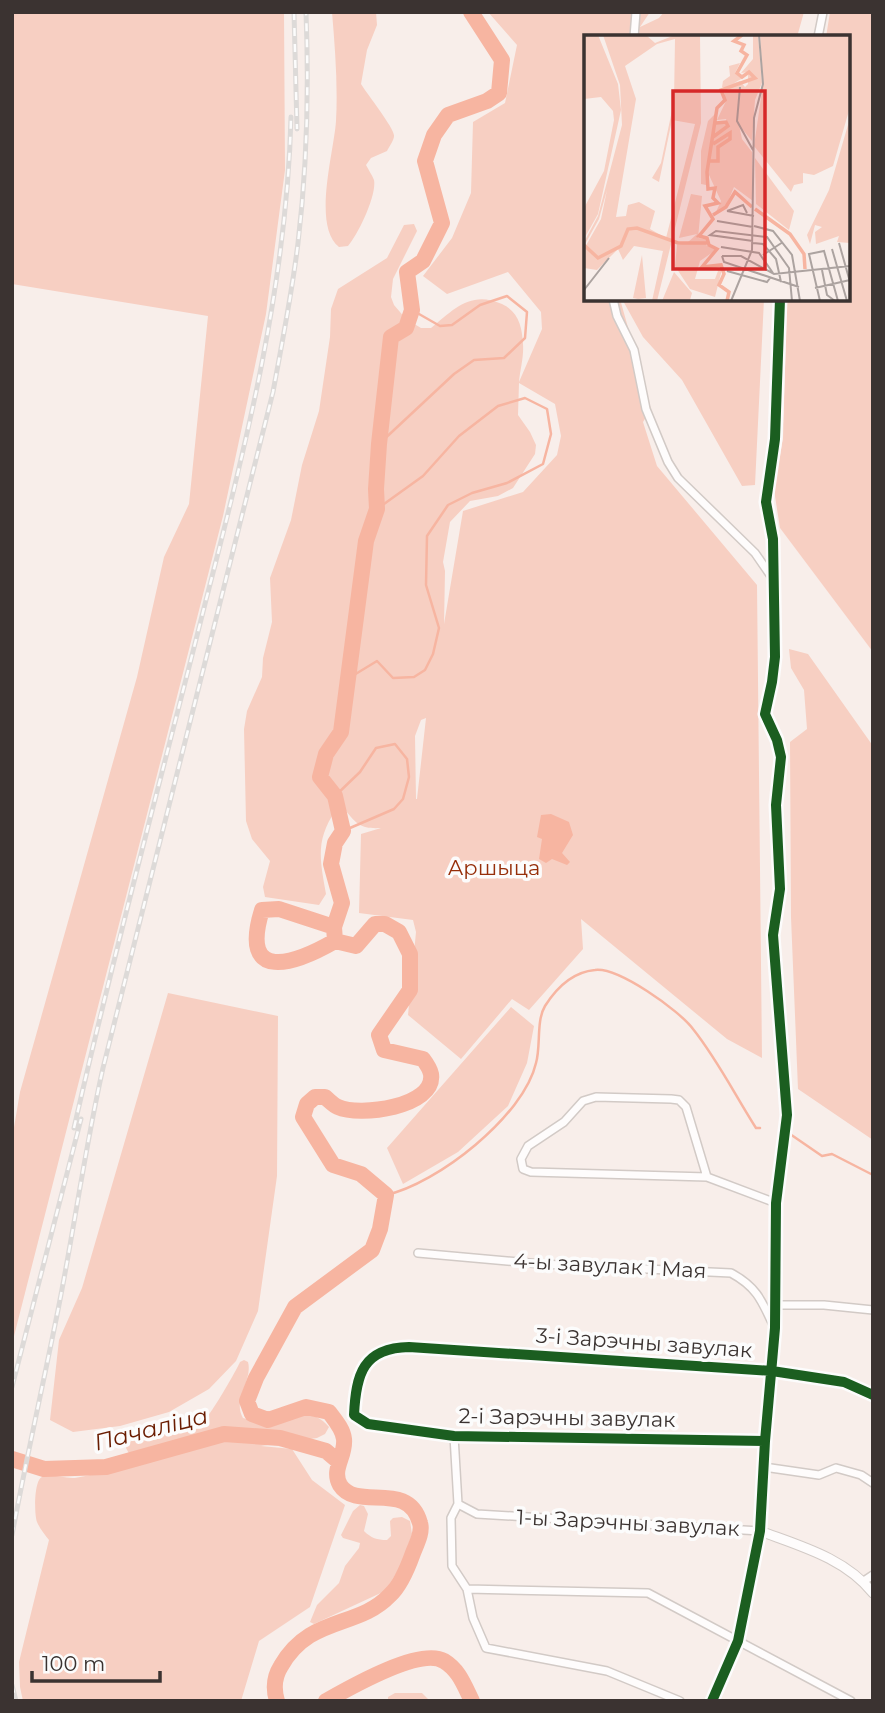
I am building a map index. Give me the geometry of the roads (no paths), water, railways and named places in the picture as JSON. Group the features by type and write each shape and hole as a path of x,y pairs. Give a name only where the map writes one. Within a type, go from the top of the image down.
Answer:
{"street":[{"path":"634,35 636,12"},
{"path":"818,35 823,12"},
{"path":"613,301 617,316 634,350 646,409 668,462 678,478 755,553 773,579"},
{"path":"712,1701 738,1641 760,1531 775,1328 776,1203 787,1115 773,935 780,889 776,805 781,757 777,740 765,714 775,657 773,539 766,502 775,439 780,301"},
{"path":"707,1177 686,1107 679,1100 671,1099 596,1097 583,1101 564,1122 528,1146 521,1159 523,1169 531,1172 707,1177 776,1203"},
{"name":"4-ы завулак 1 Мая","path":"418,1253 541,1264 731,1273 748,1282 761,1297 775,1328"},
{"path":"776,1305 824,1305 873,1310"},
{"name":"3-і Зарэчны завулак","path":"368,1424 354,1415 355,1392 363,1367 374,1354 392,1347 772,1371 844,1382 873,1395"},
{"name":"2-і Зарэчны завулак","path":"368,1424 454,1436 765,1441"},
{"path":"454,1436 458,1504 451,1518 452,1566 467,1589 473,1618 486,1648 607,1671 680,1701"},
{"path":"764,1467 819,1475 836,1468 861,1475 873,1483"},
{"name":"1-ы Зарэчны завулак","path":"458,1504 477,1514 760,1531 828,1557 864,1581 873,1593"},
{"path":"864,1581 873,1575"},
{"path":"467,1589 648,1593 851,1701"}],"waterway":[{"name":"Аршыца","path":"277,1701 277,1674 293,1650 320,1630 364,1613 390,1595 404,1576 421,1530 414,1510 405,1502 358,1496 348,1493 340,1485 337,1473 344,1439 329,1412 306,1407 268,1420 252,1414 247,1401 256,1378 295,1307 372,1250 380,1229 386,1195 361,1174 333,1165 303,1117 307,1104 315,1097 325,1097 336,1106 348,1110 394,1107 422,1094 429,1085 431,1074 423,1059 384,1050 379,1035 410,990 410,954 399,932 385,924 375,924 356,946 335,941 334,927 342,903 331,864 335,843 343,831 335,796 320,777 326,754 341,732 366,541 377,509 379,444 391,337 406,328 412,310 407,272 423,261 442,223 425,161 434,135 448,115 487,101 499,93 502,60 471,12"},
{"path":"379,444 454,374 474,360 504,358 525,338 527,312 507,296 480,305 452,325 440,326 412,310"},
{"path":"349,678 377,661 393,678 414,677 425,670 433,654 439,628 426,585 427,536 448,505 472,493 507,483 543,464 551,434 547,409 525,398 498,406 459,436 423,476 377,509"},
{"path":"335,796 360,772 376,748 395,744 407,759 409,777 403,799 394,809 343,831"},
{"path":"334,927 279,909 262,910 257,934 258,949 264,958 275,962 288,961 335,941"},
{"path":"386,1195 407,1188 453,1162 497,1125 528,1083 536,1063 540,1019 545,1006 566,982 587,971 605,971 618,975 675,1011 710,1052 756,1128 760,1128"},
{"path":"790,1134 822,1156 832,1154 873,1175"},
{"name":"Пачаліца","path":"12,1459 44,1469 106,1467 224,1434 280,1438 326,1451 339,1462"},
{"name":"Аршыца","path":"326,1701 402,1664 433,1658 444,1661 454,1669 472,1701"}],"railway":[{"path":"294,12 297,129"},
{"path":"12,1535 58,1310 103,1068 273,392 293,280 301,214 306,128 306,12"},
{"path":"74,1128 250,421 282,239 291,117"},
{"path":"12,1387 81,1119"},
{"path":"12,1685 16,1701"}]}
